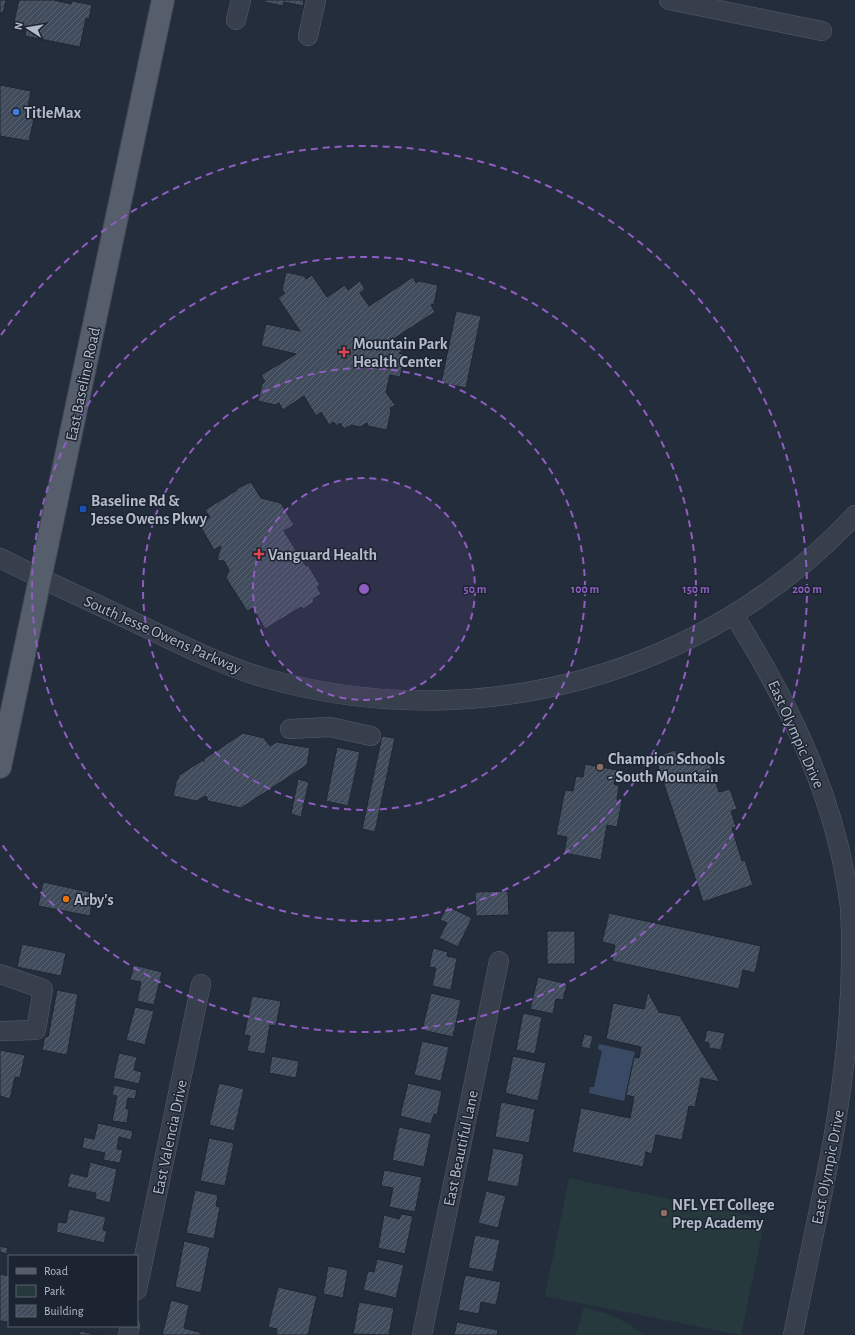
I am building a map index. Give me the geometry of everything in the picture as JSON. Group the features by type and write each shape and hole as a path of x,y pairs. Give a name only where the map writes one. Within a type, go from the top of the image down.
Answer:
{"main road":[{"name":"East Baseline Road","path":"0,767 42,578 163,0"}],"street":[{"path":"236,20 241,0"},
{"path":"308,36 316,0"},
{"path":"669,0 822,31"},
{"name":"South Jesse Owens Parkway","path":"0,558 203,656 248,673 323,692 385,699 447,700 493,698 560,686 620,669 661,653 734,615 794,574 819,552 855,516"},
{"name":"East Olympic Drive","path":"734,615 779,692 817,774 840,856 851,923 853,982 851,1031 847,1062 836,1128 793,1335"},
{"path":"290,729 330,727 371,736"},
{"name":"East Beautiful Lane","path":"422,1335 499,961"},
{"path":"0,974 43,989 36,1030 0,1031"},
{"name":"East Valencia Drive","path":"138,1285 201,984"}],"green space":[{"path":"569,1178 765,1219 741,1335 545,1296"},
{"path":"584,1307 616,1318 630,1325 644,1335 576,1335"}],"water":[{"path":"599,1044 635,1052 624,1101 589,1093 590,1087 594,1087 602,1051 598,1049"}],"building":[{"path":"0,0 6,0 3,13 0,12"},
{"path":"19,0 54,0 71,4 72,1 92,5 89,19 86,18 80,47 25,36 26,29 13,26"},
{"path":"265,0 304,0 303,6 284,2 283,6 264,2"},
{"path":"0,85 31,91 26,117 34,119 29,141 0,136"},
{"name":"Mountain Park Health Center","path":"286,272 304,276 306,279 312,275 327,297 345,285 348,290 360,281 365,289 360,293 369,306 413,277 416,283 419,281 438,285 434,304 431,305 435,312 395,338 403,351 399,353 405,355 400,377 390,375 386,392 395,405 390,408 391,411 387,430 368,426 367,423 360,427 351,425 344,429 340,423 336,426 334,422 329,425 321,412 316,416 304,396 283,410 279,403 275,405 258,401 262,384 265,382 261,375 296,354 261,346 266,324 300,331 278,298 285,293 282,290"},
{"path":"456,311 481,316 466,388 441,383"},
{"name":"Vanguard Health","path":"251,482 261,498 281,503 294,525 284,531 320,585 317,587 321,594 313,599 314,602 303,609 301,607 265,629 253,608 247,611 226,578 229,570 224,561 217,560 221,546 214,550 199,524 210,517 205,510 237,490 236,489"},
{"path":"243,733 264,738 270,746 277,742 310,748 307,765 241,808 208,801 206,796 196,801 173,796 177,779 179,778 178,776 203,760 204,762 204,759"},
{"path":"382,736 395,738 375,832 362,829"},
{"path":"337,747 360,752 348,806 326,801"},
{"path":"675,750 678,759 696,753 699,761 708,758 719,792 730,789 737,809 731,811 736,827 732,828 742,861 745,860 753,885 703,902 655,757"},
{"path":"585,764 617,770 614,784 619,786 617,800 622,801 617,827 607,825 601,860 564,853 567,837 556,835 565,790 573,791 576,776 583,777"},
{"path":"298,779 309,782 301,817 291,814"},
{"name":"Arby's","path":"43,882 94,893 90,916 38,906"},
{"path":"508,891 509,915 476,916 475,892"},
{"path":"447,906 472,918 458,947 439,938 447,923 440,920"},
{"path":"609,913 761,946 755,973 743,970 739,989 612,961 615,945 602,942"},
{"path":"547,931 575,931 575,964 547,964"},
{"path":"22,944 66,953 61,976 17,967"},
{"path":"433,948 448,952 447,956 457,958 451,990 432,986 436,968 429,967"},
{"path":"134,965 162,972 154,1005 137,1001 141,982 130,980"},
{"path":"538,977 567,984 563,1000 556,999 553,1014 530,1009"},
{"path":"57,990 78,994 67,1055 42,1050 45,1036 48,1037"},
{"path":"648,992 659,1012 681,1016 720,1082 701,1078 695,1107 689,1106 682,1140 656,1135 652,1154 646,1152 643,1167 572,1152 581,1108 630,1118 634,1097 626,1095 634,1057 639,1058 641,1047 606,1039 613,1003 644,1009"},
{"path":"431,993 461,1000 453,1037 422,1030"},
{"path":"252,996 281,1001 276,1026 270,1025 265,1054 247,1051 250,1036 244,1035"},
{"path":"135,1007 154,1011 145,1045 126,1040"},
{"path":"523,1013 542,1017 535,1054 516,1050"},
{"path":"707,1030 725,1033 721,1050 709,1048 709,1043 704,1042"},
{"path":"584,1034 593,1036 590,1049 581,1047"},
{"path":"422,1041 449,1047 441,1081 414,1075"},
{"path":"0,1050 25,1055 20,1078 15,1077 10,1099 0,1096"},
{"path":"119,1053 137,1057 134,1070 142,1072 139,1084 113,1078"},
{"path":"272,1056 299,1061 296,1078 269,1073"},
{"path":"513,1056 546,1063 538,1101 505,1093"},
{"path":"219,1083 244,1089 234,1131 209,1125"},
{"path":"408,1083 442,1091 437,1115 434,1114 431,1124 400,1116"},
{"path":"114,1085 137,1090 135,1099 128,1098 126,1109 129,1109 127,1123 112,1121 117,1096 112,1095"},
{"path":"501,1102 535,1109 529,1143 495,1137"},
{"path":"98,1123 133,1131 131,1140 119,1137 117,1149 123,1150 120,1163 103,1160 105,1153 82,1148 84,1137 94,1139"},
{"path":"399,1127 431,1134 424,1167 392,1160"},
{"path":"209,1138 234,1143 225,1186 200,1181"},
{"path":"493,1148 524,1154 518,1187 487,1181"},
{"path":"90,1162 117,1169 110,1203 95,1199 96,1193 67,1187 70,1173 87,1177"},
{"path":"384,1170 422,1177 415,1212 389,1207 393,1188 381,1186"},
{"path":"195,1190 218,1195 216,1206 220,1207 214,1239 186,1233"},
{"path":"486,1191 506,1196 498,1228 478,1223"},
{"path":"69,1209 106,1217 103,1230 107,1231 104,1243 56,1232 58,1222 66,1223"},
{"path":"401,1214 413,1216 405,1254 378,1248 384,1215 399,1219"},
{"path":"475,1235 500,1240 493,1272 468,1268"},
{"path":"184,1241 210,1247 201,1293 175,1287"},
{"path":"0,1246 8,1248 7,1254 0,1252"},
{"path":"377,1259 404,1265 396,1298 363,1290 368,1271 374,1272"},
{"path":"328,1266 348,1270 343,1298 323,1294"},
{"path":"0,1274 8,1276 8,1322 0,1321"},
{"path":"465,1275 501,1282 496,1305 481,1302 479,1314 458,1310"},
{"path":"278,1287 317,1296 308,1335 276,1335 277,1329 268,1327"},
{"path":"171,1300 189,1305 184,1328 202,1333 201,1335 162,1335"},
{"path":"359,1302 394,1308 389,1335 353,1334"},
{"path":"457,1322 498,1330 497,1335 454,1335"},
{"path":"80,1331 98,1335 79,1335"}],"place":[{"name":"TitleMax","path":"16,112"},
{"name":"Mountain Park Health Center","path":"344,352"},
{"name":"Baseline Rd & Jesse Owens Pkwy","path":"83,509"},
{"name":"Vanguard Health","path":"259,554"},
{"name":"Champion Schools - South Mountain","path":"600,767"},
{"name":"Arby's","path":"66,899"},
{"name":"NFL YET College Prep Academy","path":"664,1213"}]}
